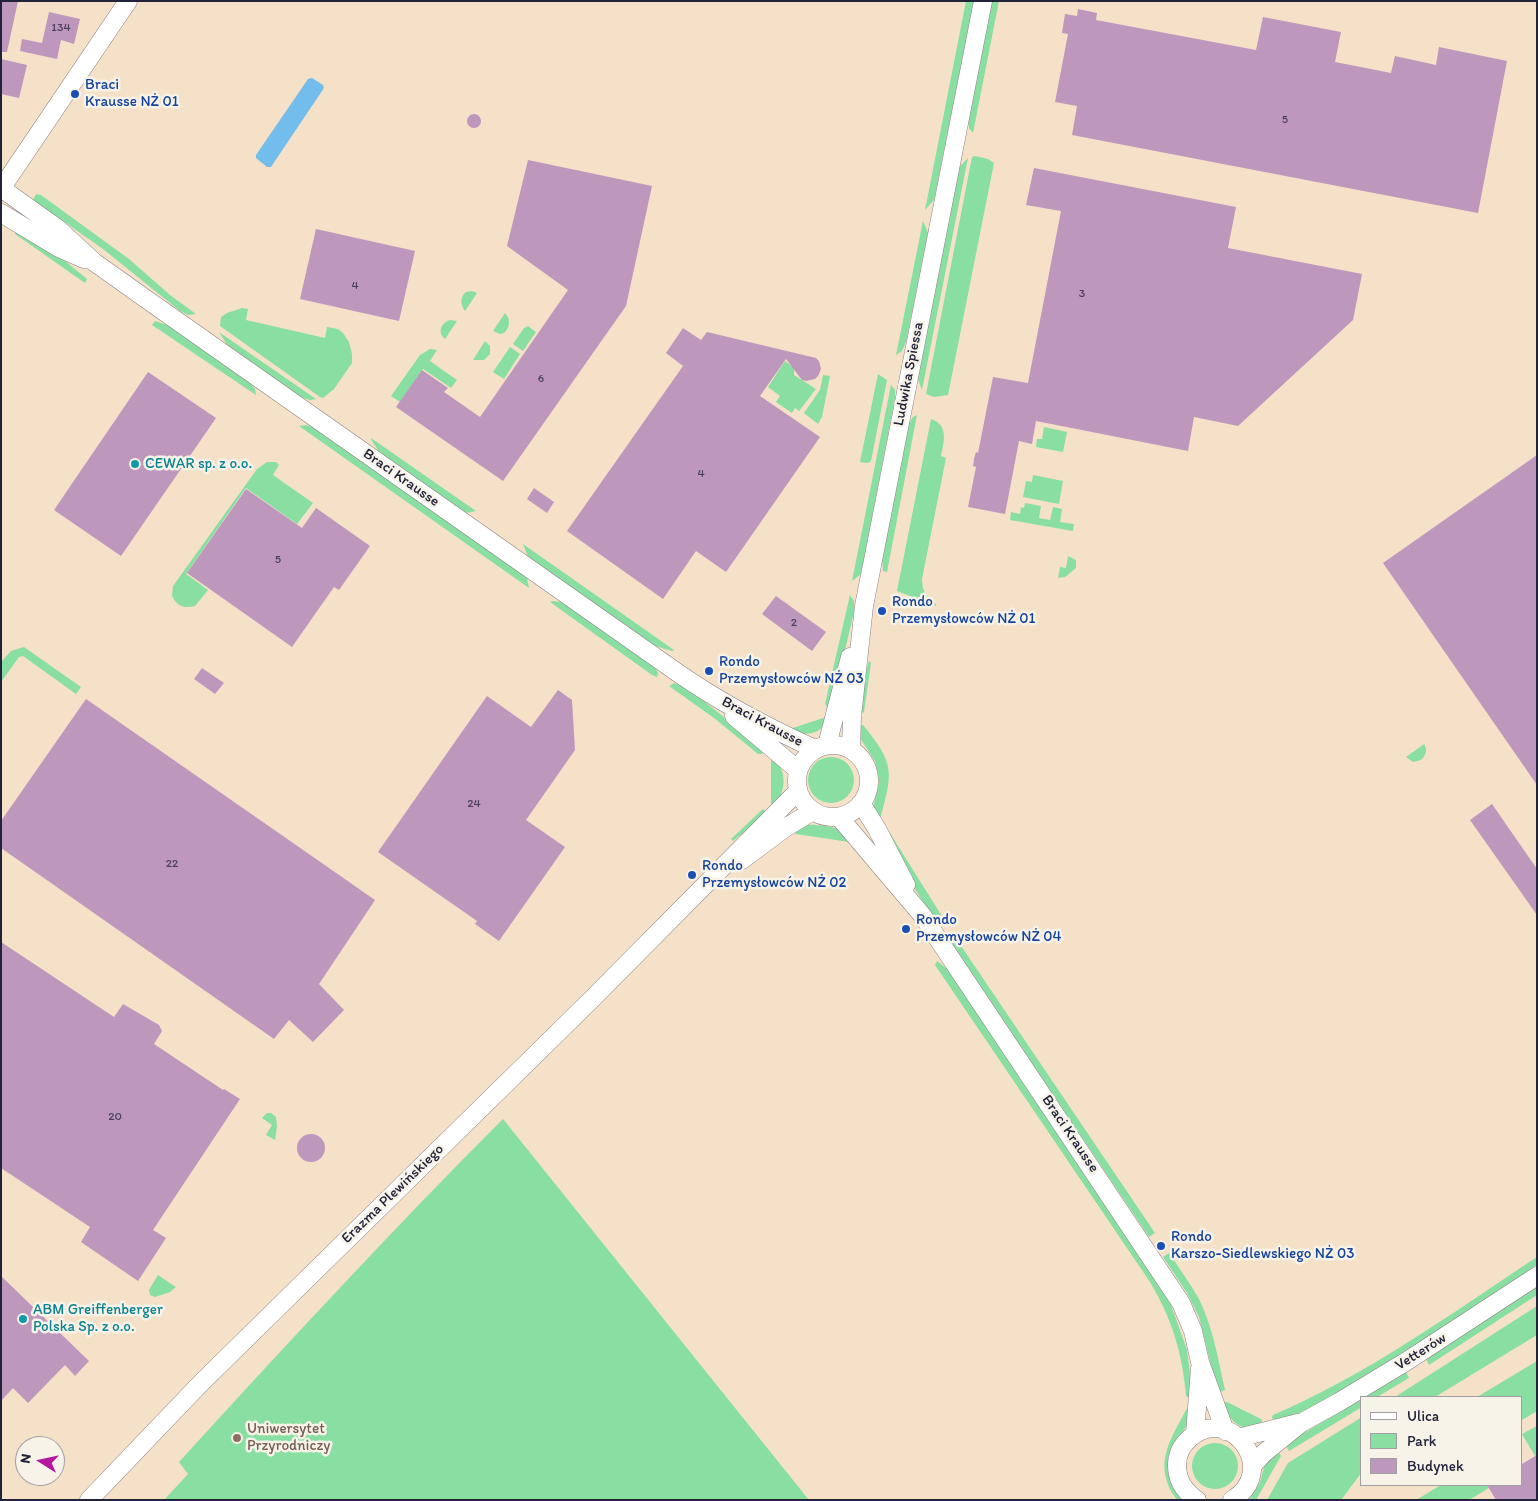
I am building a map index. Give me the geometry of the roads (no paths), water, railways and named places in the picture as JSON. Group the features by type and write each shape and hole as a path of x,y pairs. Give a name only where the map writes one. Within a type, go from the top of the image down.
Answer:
{"street":[{"path":"1,188 128,1"},
{"name":"Ludwika Spiessa","path":"851,749 852,718 864,606 983,1"},
{"name":"Braci Krausse","path":"1,188 57,228 94,262 709,694 798,770"},
{"name":"Braci Krausse","path":"1,213 59,248 94,262"},
{"path":"821,747 844,746 851,749 864,762 868,770 868,787 862,803 851,812 839,816 826,816 813,811 804,802 797,784 798,770 802,762 821,747 864,606"},
{"name":"Braci Krausse","path":"709,694 784,735 821,747"},
{"name":"Erazma Plewińskiego","path":"89,1500 201,1383 700,891 798,790"},
{"name":"Braci Krausse","path":"862,803 922,915"},
{"name":"Erazma Plewińskiego","path":"700,891 785,828 813,811"},
{"name":"Braci Krausse","path":"839,816 922,915 1181,1303 1193,1332 1200,1362 1232,1434 1247,1447 1252,1466"},
{"name":"Vetterów","path":"1252,1466 1264,1453 1301,1423 1407,1361 1537,1276"},
{"name":"Braci Krausse","path":"1195,1434 1200,1362"},
{"name":"Vetterów","path":"1195,1434 1207,1430 1232,1434 1301,1423"},
{"path":"1195,1434 1180,1451 1177,1465 1182,1486 1197,1500"},
{"path":"1234,1499 1248,1485 1252,1466"}],"water":[{"path":"312,78 323,85 324,88 271,167 267,167 256,158 256,155 308,79"}],"place":[{"name":"Braci Krausse NŻ 01","path":"75,94"},
{"name":"CEWAR sp. z o.o.","path":"135,464"},
{"name":"Rondo Przemysłowców NŻ 01","path":"882,611"},
{"name":"Rondo Przemysłowców NŻ 03","path":"709,671"},
{"name":"Rondo Przemysłowców NŻ 02","path":"692,875"},
{"name":"Rondo Przemysłowców NŻ 04","path":"906,929"},
{"name":"Rondo Karszo-Siedlewskiego NŻ 03","path":"1161,1246"},
{"name":"ABM Greiffenberger Polska Sp. z o.o.","path":"23,1319"},
{"name":"Uniwersytet Przyrodniczy","path":"237,1438"}]}
